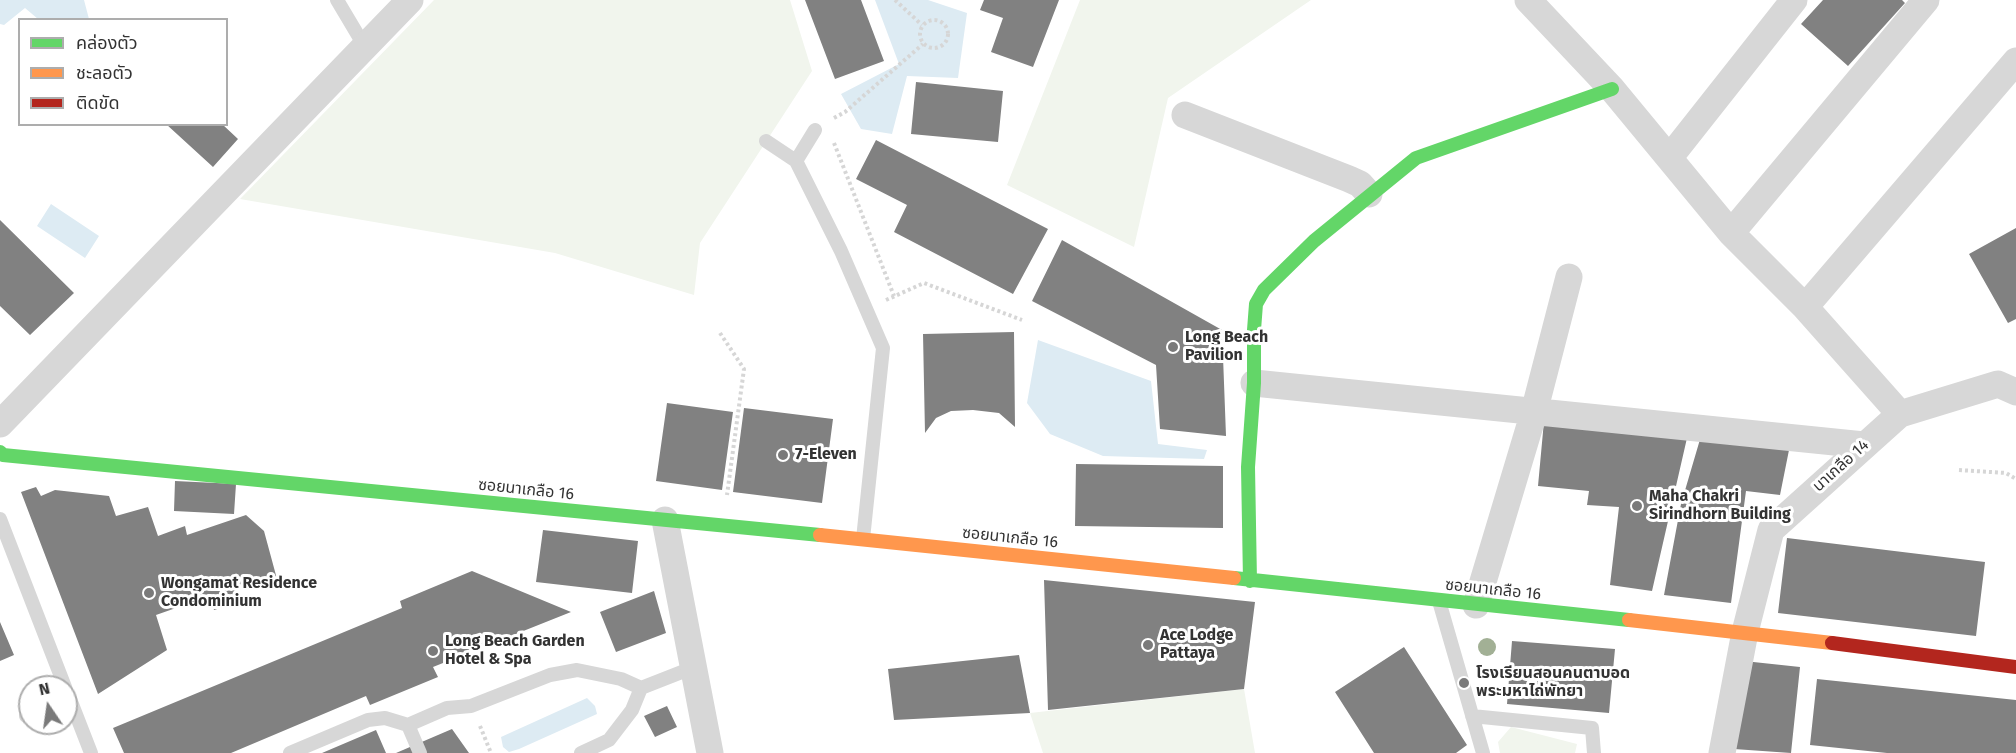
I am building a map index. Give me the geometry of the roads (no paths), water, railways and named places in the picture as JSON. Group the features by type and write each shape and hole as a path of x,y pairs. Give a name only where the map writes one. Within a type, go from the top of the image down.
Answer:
{"street":[{"path":"0,423 410,0"},
{"path":"1528,0 1612,89 1731,233 1805,307 1900,414"},
{"path":"1670,157 1794,0"},
{"path":"1731,233 1926,0"},
{"path":"1805,307 2016,61"},
{"path":"1250,581 1248,467 1254,383 1254,330 1256,304 1264,290 1314,241 1416,158 1612,89"},
{"path":"1185,115 1349,179 1360,184 1369,194"},
{"path":"1476,604 1534,412 1569,277"},
{"path":"1254,383 1864,445"},
{"name":"นาเกลือ 14","path":"1722,753 1745,632 1771,530 1900,414 1998,384 2016,392"},
{"name":"ซอยนาเกลือ 16","path":"0,452 863,539 1745,632 2016,667"},
{"path":"665,520 710,753"}],"lane":[{"path":"337,0 365,47"},
{"path":"796,161 815,130"},
{"path":"766,141 796,161 841,251 883,348 863,539"},
{"path":"0,519 60,675"},
{"path":"1439,601 1483,753"},
{"path":"290,753 368,720 385,718 408,725 447,708 471,706 550,675 577,670 621,679 641,688 692,668"},
{"path":"580,753 609,740 632,710 641,688"},
{"path":"1472,716 1592,728 1594,753"},
{"path":"78,721 91,753"},
{"path":"408,725 420,753"}],"place":[{"name":"Long Beach Pavilion","path":"1173,347"},
{"name":"7-Eleven","path":"783,455"},
{"name":"Maha Chakri Sirindhorn Building","path":"1637,506"},
{"name":"Wongamat Residence Condominium","path":"149,593"},
{"name":"Ace Lodge Pattaya","path":"1148,645"},
{"name":"Long Beach Garden Hotel & Spa","path":"433,651"},
{"name":"โรงเรียนสอนคนตาบอด พระมหาไถ่พัทยา","path":"1464,683"}]}
